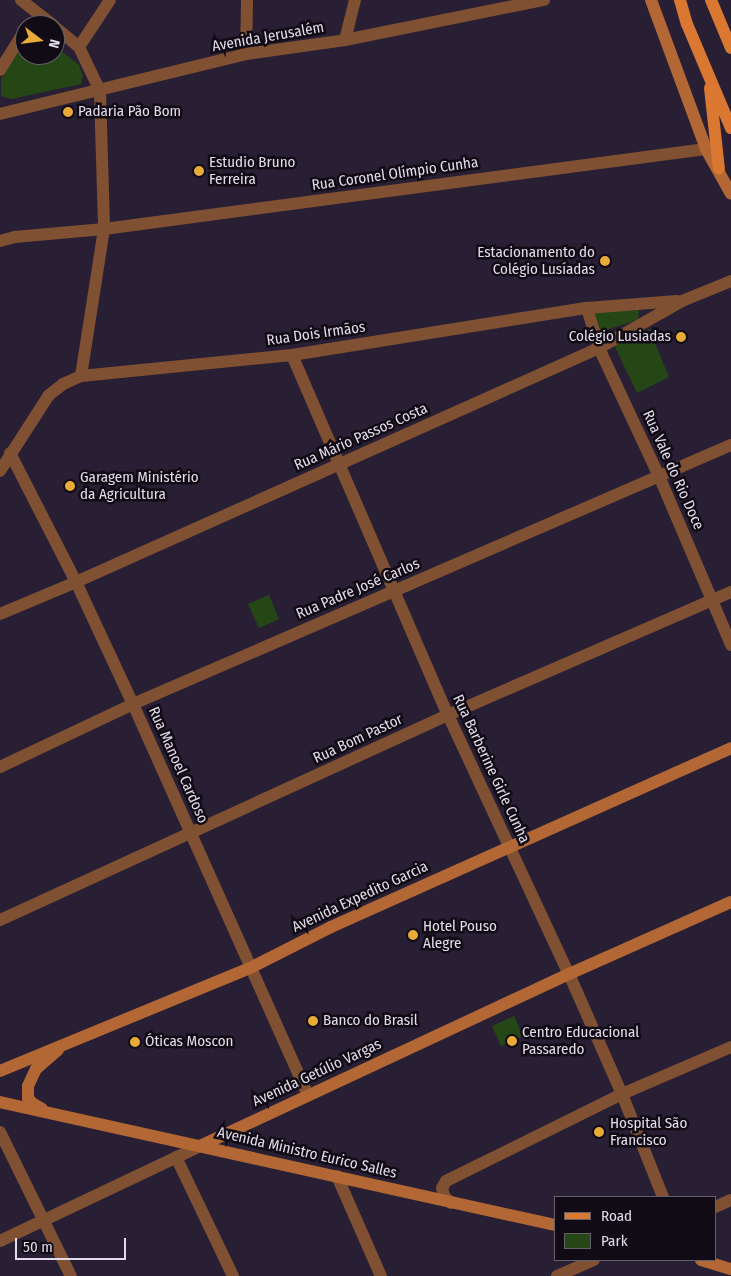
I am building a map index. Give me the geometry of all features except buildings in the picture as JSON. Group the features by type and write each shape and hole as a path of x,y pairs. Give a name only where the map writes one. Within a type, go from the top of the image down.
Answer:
{"main road":[{"path":"651,0 706,149 731,194"},
{"path":"676,0 731,128"},
{"path":"680,0 687,24"},
{"path":"712,1 731,48"},
{"path":"709,76 718,169"},
{"name":"Avenida Expedito Garcia","path":"0,1071 250,968 332,927 731,748"},
{"name":"Avenida Getúlio Vargas","path":"200,1146 569,974 731,902"},
{"path":"51,1114 32,1103 28,1098 28,1086 36,1069 67,1042"},
{"path":"0,1102 51,1114"},
{"name":"Avenida Ministro Eurico Salles","path":"51,1114 337,1176 554,1226"},
{"path":"704,1261 731,1269"}],"street":[{"path":"21,0 42,15"},
{"path":"79,47 110,0"},
{"path":"246,54 247,0"},
{"path":"344,40 355,0"},
{"name":"Avenida Jerusalém","path":"0,114 246,54 344,40 499,5 544,0"},
{"path":"34,15 37,11"},
{"path":"65,35 79,47 100,91 104,229 81,376"},
{"path":"0,70 15,46"},
{"name":"Rua Coronel Olímpio Cunha","path":"0,241 15,237 104,229 706,149"},
{"name":"Rua Mário Passos Costa","path":"0,614 76,582 599,348 682,301 731,281"},
{"name":"Rua Dois Irmãos","path":"0,471 49,395 63,384 81,376 292,355 588,308 682,301"},
{"name":"Rua Vale do Rio Doce","path":"588,308 599,348 659,476 731,645"},
{"name":"Rua Barberine Girle Cunha","path":"292,355 393,592 448,716 569,974 622,1094 664,1196"},
{"name":"Rua Padre José Carlos","path":"0,767 134,704 731,445"},
{"name":"Rua Manoel Cardoso","path":"10,453 76,582 134,704 190,834 308,1095"},
{"name":"Rua Bom Pastor","path":"0,920 448,716 731,592"},
{"path":"451,1203 444,1196 442,1188 446,1181 622,1094 731,1047"},
{"path":"0,1132 72,1276"},
{"name":"Avenida Getúlio Vargas","path":"0,1241 200,1146"},
{"path":"176,1157 233,1276"},
{"path":"337,1176 381,1276"},
{"path":"716,1207 731,1200"},
{"path":"557,1276 592,1261"}],"green space":[{"path":"65,54 79,65 83,76 81,84 11,99 1,96 1,79 15,57 15,65 65,65"},
{"path":"639,310 638,320 599,332 594,313"},
{"path":"649,329 669,377 637,393 614,345"},
{"path":"269,595 279,619 259,628 248,604"},
{"path":"514,1016 523,1036 501,1046 492,1026"}],"place":[{"name":"Padaria Pão Bom","path":"68,112"},
{"name":"Estudio Bruno Ferreira","path":"199,171"},
{"name":"Estacionamento do Colégio Lusíadas","path":"605,261"},
{"name":"Colégio Lusiadas","path":"681,337"},
{"name":"Garagem Ministério da Agricultura","path":"70,486"},
{"name":"Hotel Pouso Alegre","path":"413,935"},
{"name":"Banco do Brasil","path":"313,1021"},
{"name":"Centro Educacional Passaredo","path":"512,1041"},
{"name":"Óticas Moscon","path":"135,1042"},
{"name":"Hospital São Francisco","path":"599,1132"}]}
